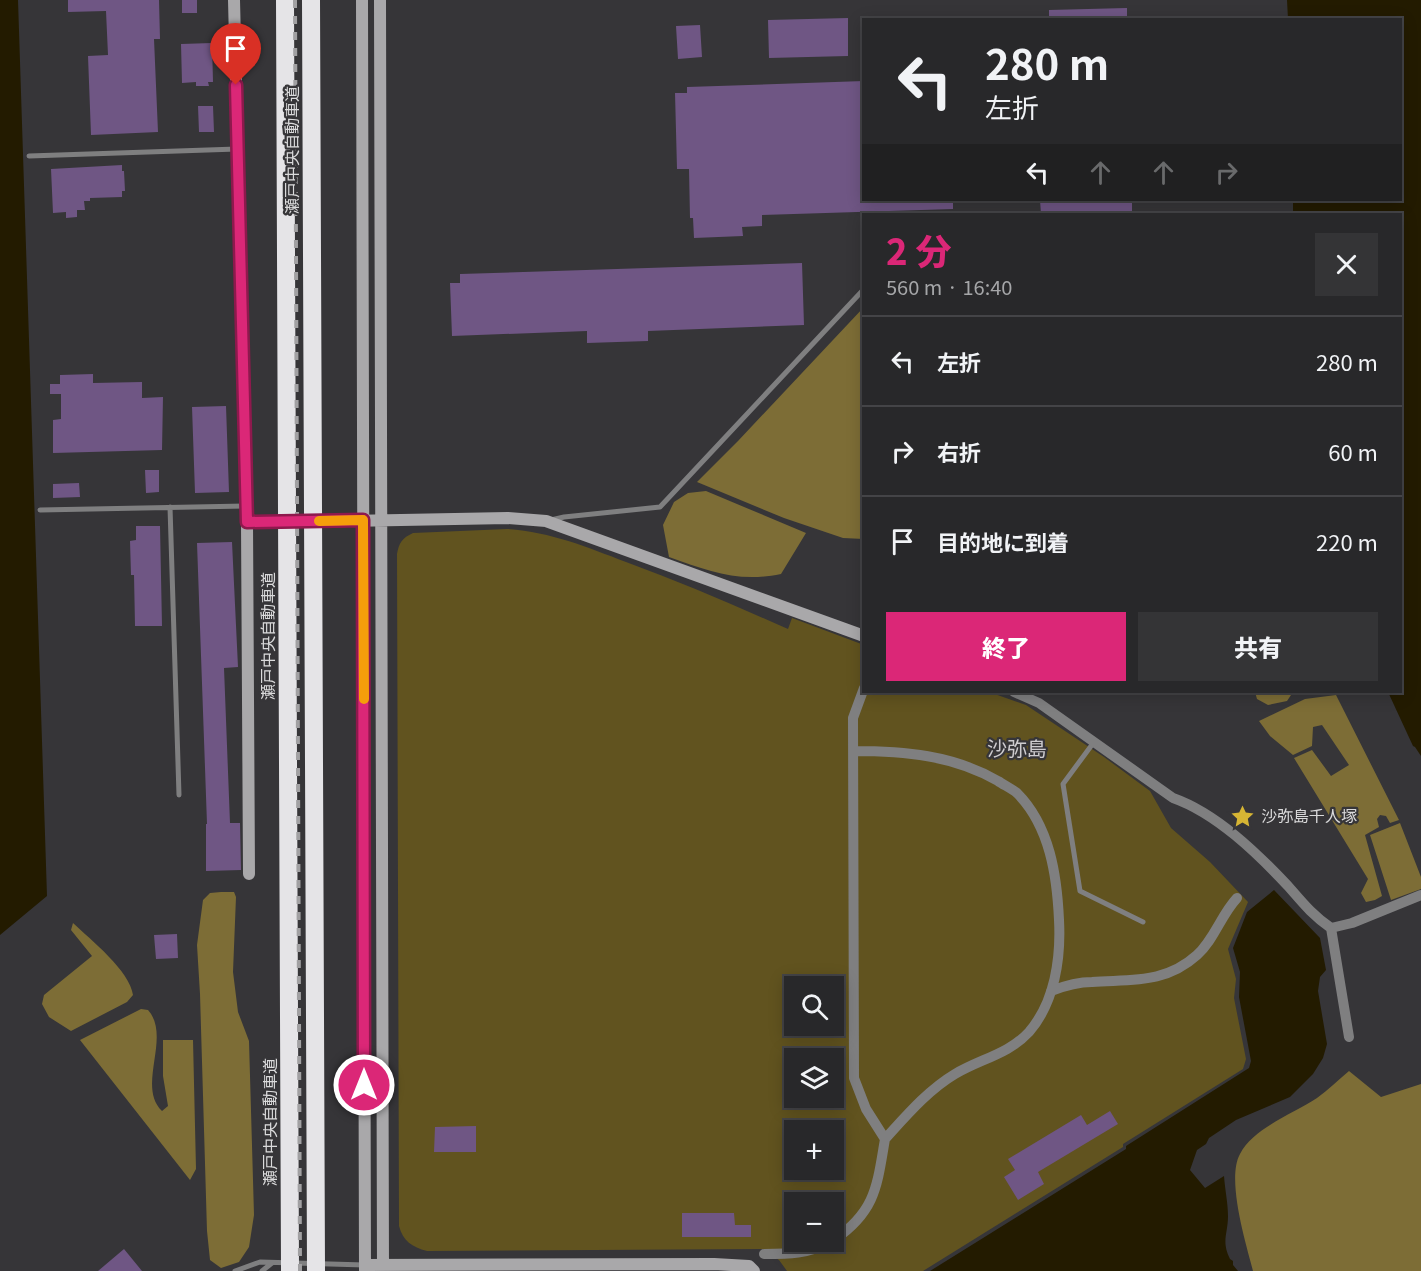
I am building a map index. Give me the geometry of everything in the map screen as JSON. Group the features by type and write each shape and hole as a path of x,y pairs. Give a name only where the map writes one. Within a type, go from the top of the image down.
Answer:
{"highway":[{"name":"瀬戸中央自動車道","path":"285,0 290,1271"},
{"name":"瀬戸中央自動車道","path":"311,0 316,1271"}],"street":[{"path":"234,0 247,506 249,874"},
{"path":"362,0 365,1268 714,1264 749,1266 754,1271"},
{"path":"380,0 383,1268"},
{"path":"247,522 508,518 546,521 862,635"},
{"path":"862,693 853,718 854,1078 866,1109 885,1139"},
{"path":"1016,693 1040,703 1173,798 1187,803 1245,842 1288,886 1313,916 1331,928 1350,1037"},
{"path":"844,1232 857,1222 872,1199 885,1139 936,1088 956,1074 1011,1048 1030,1031 1043,1010 1056,980 1060,932 1057,890 1050,853 1037,821 1017,793 982,772 939,757 895,751 853,751"},
{"path":"1331,928 1352,923 1421,895"},
{"path":"1051,990 1079,983 1134,981 1160,977 1181,967 1198,955 1237,898"},
{"path":"764,1254 804,1252"}],"lane":[{"path":"29,156 237,149"},
{"path":"546,521 660,507 862,291"},
{"path":"40,510 247,506"},
{"path":"170,507 179,795"},
{"path":"1095,741 1063,784 1080,891 1143,922"},
{"path":"235,1271 260,1262 365,1268"},
{"path":"262,1271 273,1262"},
{"path":"267,1271 273,1262"}],"shaded area":[{"path":"0,0 18,0 47,896 0,935"},
{"path":"1287,0 1421,0 1421,756 1413,746 1388,693 1402,693 1402,213 1293,213 1293,201 1402,201 1402,18 1288,18"},
{"path":"862,309 862,539 843,538 784,518 697,482"},
{"path":"706,491 806,533 781,574 737,576 711,571 669,557 663,525 674,502 688,493"},
{"path":"507,529 539,533 582,546 667,578 788,629 792,618 862,644 862,693 992,693 1026,705 1150,791 1171,828 1210,862 1248,902 1228,949 1236,979 1234,998 1246,1059 1243,1069 1123,1144 1123,1147 923,1271 787,1271 779,1260 763,1249 427,1251 417,1248 403,1236 399,1226 397,554 402,541 413,533"},
{"path":"1255,693 1292,693 1287,701 1268,705 1257,699"},
{"path":"1336,695 1399,820 1390,823 1386,816 1380,815 1377,819 1379,827 1365,835 1382,896 1366,902 1361,893 1368,879 1294,758 1312,750 1331,776 1349,765 1322,725 1313,727 1312,746 1293,755 1270,736 1259,721 1305,699"},
{"path":"1400,823 1421,877 1421,889 1391,900 1370,835"},
{"path":"1274,890 1320,938 1326,970 1320,977 1318,991 1327,1044 1323,1058 1313,1074 1290,1097 1236,1120 1209,1138 1206,1144 1197,1150 1190,1170 1205,1188 1224,1176 1228,1206 1226,1247 1238,1271 930,1271 1126,1149 1126,1146 1249,1068 1251,1061 1239,997 1240,972 1233,948 1247,912"},
{"path":"234,892 236,897 233,972 238,1012 249,1041 254,1215 249,1247 239,1262 221,1268 210,1260 207,1231 197,945 203,900 210,893"},
{"path":"73,923 117,966 125,976 133,995 127,1002 71,1031 49,1017 42,1004 44,995 92,956 71,930"},
{"path":"141,1009 148,1010 157,1034 152,1088 155,1101 162,1111 168,1106 163,1076 163,1040 193,1040 196,1169 190,1180 80,1040"},
{"path":"1349,1071 1381,1097 1421,1084 1421,1271 1253,1271 1236,1195 1236,1165 1240,1154 1246,1145 1264,1129 1317,1098"}],"building":[{"path":"68,0 159,0 160,39 154,39 158,132 91,135 88,56 108,55 106,11 68,12"},
{"path":"182,0 197,0 197,13 182,13"},
{"path":"1127,8 1127,18 1049,18 1049,10"},
{"path":"848,18 848,56 769,58 768,20"},
{"path":"700,25 702,57 678,59 676,26"},
{"path":"212,43 213,82 208,82 209,86 196,86 196,82 182,83 181,44"},
{"path":"862,81 862,201 953,201 953,209 762,215 762,226 742,227 743,236 694,238 693,218 690,218 689,169 677,169 675,93 687,93 687,87"},
{"path":"198,106 213,106 214,132 199,132"},
{"path":"122,165 125,191 122,191 122,197 90,198 90,201 84,201 85,210 77,210 77,217 66,218 66,212 53,213 51,169"},
{"path":"1040,201 1132,201 1132,213 1041,213"},
{"path":"802,263 804,325 648,331 648,341 587,343 587,331 452,336 450,283 460,283 460,274"},
{"path":"93,374 93,383 142,382 142,398 163,397 162,450 53,453 53,420 61,419 61,394 50,394 50,384 60,384 60,375"},
{"path":"226,406 229,492 195,493 192,407"},
{"path":"145,470 159,470 159,492 146,493"},
{"path":"79,483 80,497 53,498 53,484"},
{"path":"136,526 160,526 162,626 135,626 134,575 131,575 130,541 136,540"},
{"path":"232,542 238,667 224,668 230,823 240,823 241,870 206,871 207,824 197,543"},
{"path":"177,934 178,958 156,959 154,935"},
{"path":"1110,1111 1118,1124 1038,1172 1044,1184 1018,1200 1004,1177 1015,1170 1008,1159 1081,1115 1087,1125"},
{"path":"476,1126 476,1152 434,1152 435,1127"},
{"path":"682,1213 734,1213 735,1225 751,1225 751,1237 682,1237"},
{"path":"124,1249 142,1271 98,1271"}],"railway":[{"path":"295,0 300,1271"}],"slow traffic":[{"path":"319,521 363,520 364,699"}],"place":[{"name":"沙弥島千人塚","path":"1243,816"}],"district":[{"name":"沙弥島","path":"1017,749"}],"route":[{"path":"236,85 247,522 363,520 364,1085"}]}
